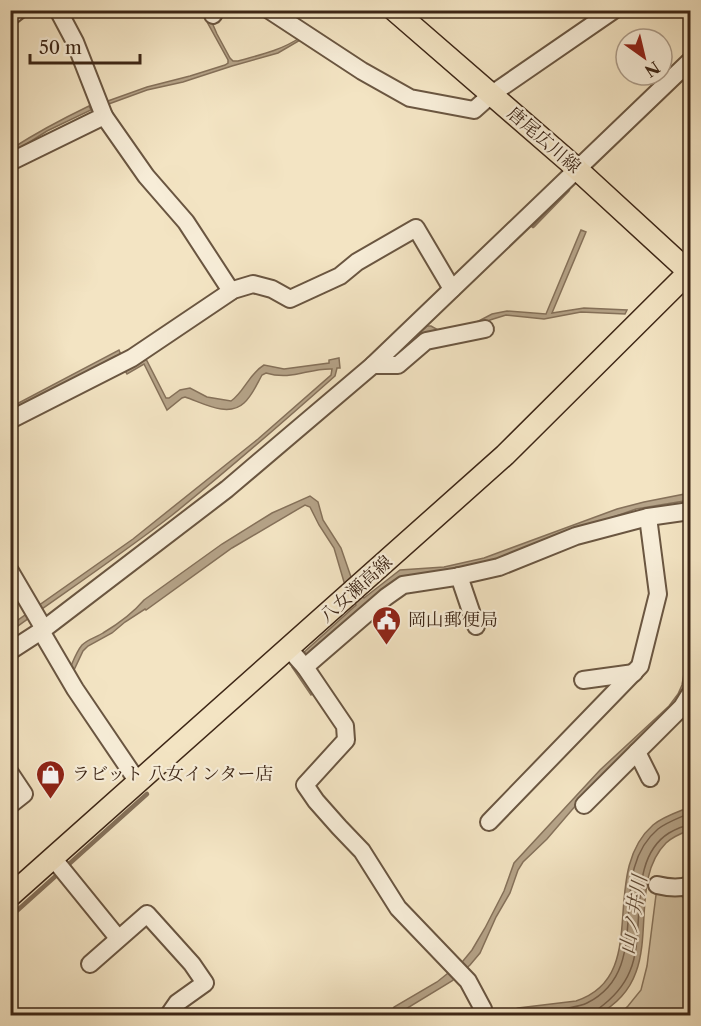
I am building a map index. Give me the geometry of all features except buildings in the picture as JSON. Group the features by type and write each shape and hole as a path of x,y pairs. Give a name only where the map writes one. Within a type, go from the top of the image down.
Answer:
{"main road":[{"name":"唐尾広川線","path":"394,10 578,170 690,272"},
{"name":"八女瀬高線","path":"10,896 138,782 298,659 379,589 505,455 690,272"}],"street":[{"path":"10,17 19,10"},
{"path":"58,10 75,42 104,116 146,176 186,222 231,291"},
{"path":"269,10 362,71 410,98 474,110 492,94 614,10"},
{"path":"10,651 42,630 227,489 373,365 690,61"},
{"path":"10,162 104,116"},
{"path":"10,420 132,358 231,291 253,284 272,289 290,299 340,276 357,262 416,228 452,289"},
{"path":"373,365 398,365 426,341 485,329"},
{"path":"379,589 499,567 576,536 648,517 690,512"},
{"path":"489,822 640,666 658,594 648,517"},
{"path":"10,571 75,689 138,782"},
{"path":"459,576 476,626"},
{"path":"298,659 345,726 346,740 306,785 316,801 362,851 398,908 468,981 484,1012"},
{"path":"583,680 634,673"},
{"path":"584,805 682,707 690,694"},
{"path":"661,728 690,716"},
{"path":"637,752 650,778"},
{"path":"10,773 24,794 10,805"},
{"path":"53,858 118,938"},
{"path":"657,885 670,888 690,885"},
{"path":"90,964 147,914 192,964 205,983 177,1003 168,1016"}],"shaded area":[{"path":"662,890 677,892 690,904 690,1015 618,1016 641,990 647,966 656,895"}],"water":[{"path":"201,11 207,11 233,61 263,54 301,37 302,39 278,53 183,82 147,90 106,105 105,102 147,87 228,63"},
{"path":"89,106 91,110 47,131 11,154 11,149 20,143"},
{"path":"581,230 586,232 552,313 584,308 627,310 625,314 581,312 544,319 506,315 405,356 402,349 427,326 438,330 473,324 492,314 507,311 546,314"},
{"path":"119,350 121,355 11,411 11,407"},
{"path":"339,358 340,368 337,368 335,376 213,482 151,531 11,631 11,625 133,539 258,439 331,375 332,369 284,376 266,373 262,375 247,400 231,409 215,408 185,397 167,410 144,364 127,374 124,369 146,359 166,398 180,390 190,388 207,397 231,401 240,393 254,373 264,365 284,369 329,363 329,360"},
{"path":"690,493 690,500 636,509 497,560 401,580 304,658 314,693 311,695 292,667 302,654 356,605 344,582 334,548 310,507 305,505 232,548 146,610 88,646 74,670 71,666 84,643 120,622 144,600 222,544 272,513 310,496 318,502 323,520 341,548 351,577 364,598 400,570 444,567 484,558 617,509"},
{"path":"690,640 688,674 684,690 675,706 589,790 547,839 523,862 480,953 452,981 396,1015 388,1016 394,1007 437,982 463,961 485,928 504,891 514,863 600,770 669,706 682,685"},
{"name":"山ノ井川","path":"690,807 690,830 666,843 656,856 650,871 646,887 640,956 630,986 621,997 597,1015 476,1016 494,1011 576,1001 599,988 613,970 619,947 628,870 637,846 657,822"}],"waterway":[{"path":"533,226 568,190"},
{"path":"69,864 147,794"},
{"path":"10,917 59,873"}],"place":[{"name":"岡山郵便局","path":"387,646"},
{"name":"ラビット 八女インター店","path":"51,800"}]}
